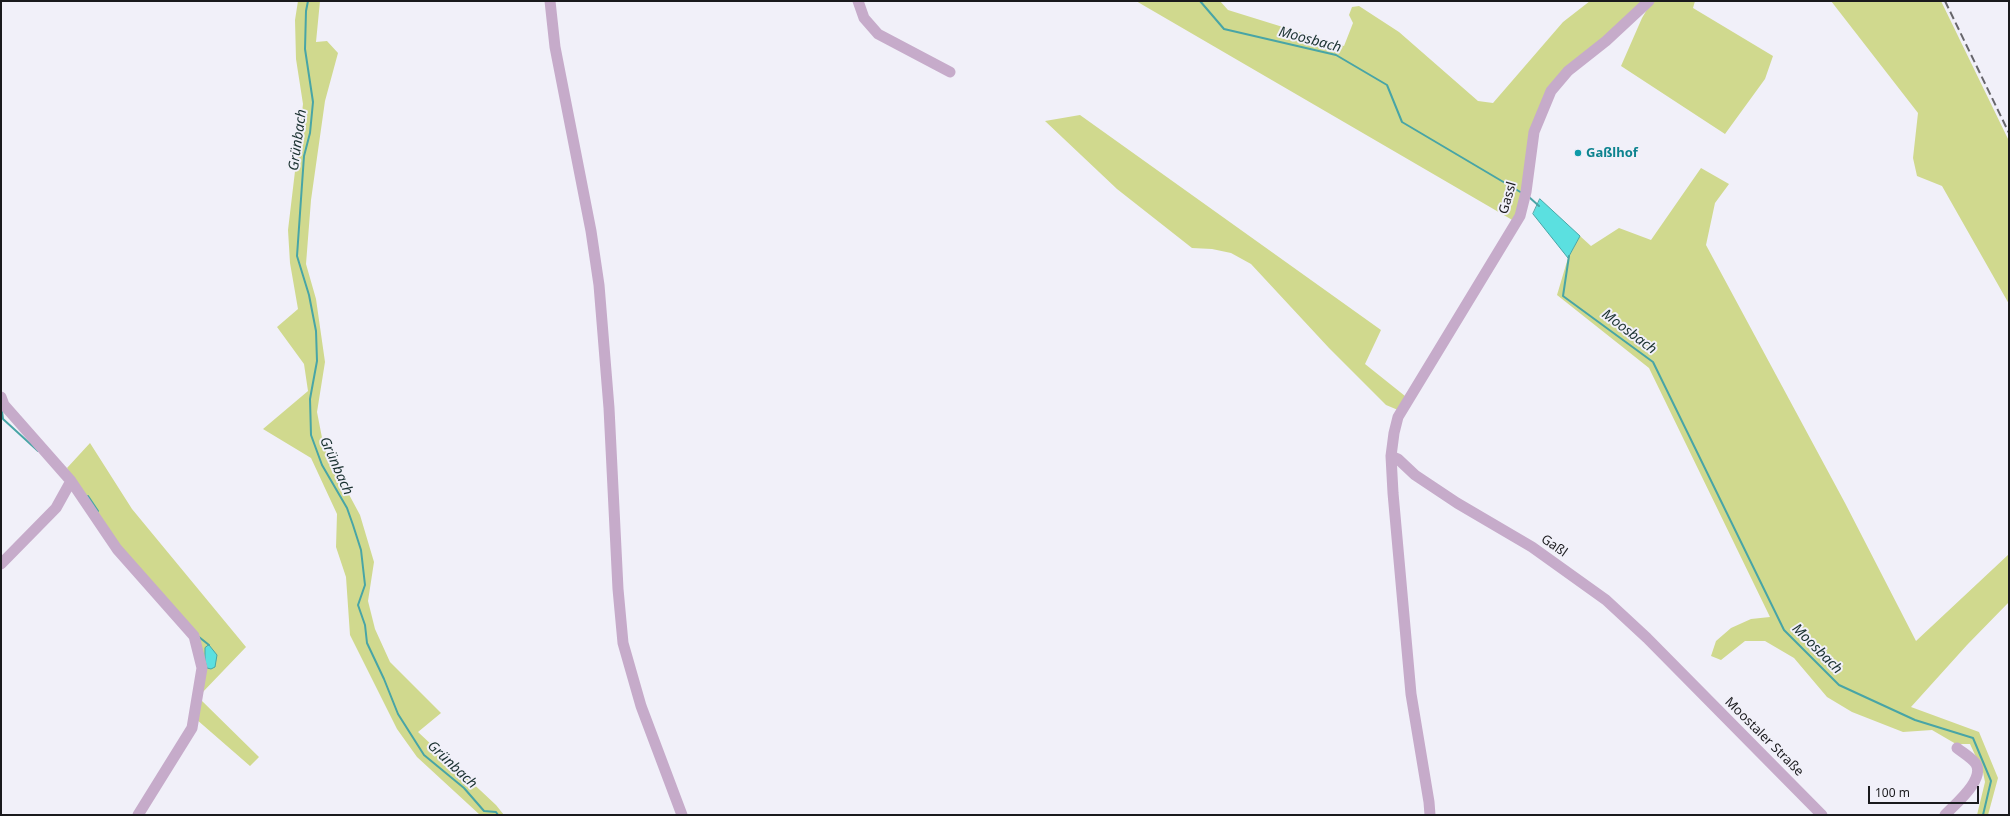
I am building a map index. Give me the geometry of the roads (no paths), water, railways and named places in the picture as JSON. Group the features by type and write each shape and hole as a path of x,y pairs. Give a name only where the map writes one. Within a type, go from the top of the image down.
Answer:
{"street":[{"path":"550,1 555,47 591,231 600,293 609,408 618,589 623,643 641,706 682,815"},
{"path":"858,1 864,18 878,34 950,72"},
{"name":"Gassl","path":"1391,456 1398,417 1520,216 1525,195 1534,132 1551,91 1568,71 1606,41 1649,1"},
{"path":"1,397 4,405 71,481 117,549 194,636 202,668 192,728 138,815"},
{"path":"1391,456 1411,694 1430,802 1430,815"},
{"name":"Gaßl","path":"1391,456 1398,459 1415,475 1451,499 1532,547 1606,600 1647,638 1686,679"},
{"path":"1,564 56,508 71,481"},
{"name":"Moostaler Straße","path":"1686,679 1822,815"},
{"path":"1945,815 1976,781 1978,773 1977,766 1974,761 1957,748"}],"water":[{"path":"1540,199 1580,236 1568,258 1533,214"},
{"path":"209,645 217,655 215,667 211,669 207,668 205,661 205,648"}],"waterway":[{"name":"Grünbach","path":"308,1 306,11 305,49 313,102 310,133 304,156 297,256 309,295 316,331 317,361 310,399 311,435 322,465 347,508 361,550 365,585 358,605 365,625 367,643 398,714 424,755 464,788 484,811 496,812 498,815"},
{"name":"Moosbach","path":"1200,1 1224,29 1336,55 1387,85 1402,122 1522,193"},
{"name":"Moosbach","path":"1529,197 1539,206"},
{"name":"Moosbach","path":"1569,256 1563,296 1653,362 1784,630 1839,685 1915,720 1973,738 1991,781 1983,815"},
{"path":"2,411 3,419 38,451"},
{"path":"88,496 98,511"},
{"path":"199,637 209,645"}],"railway":[{"path":"1945,1 2009,133"}],"place":[{"name":"Gaßlhof","path":"1578,153"}]}
